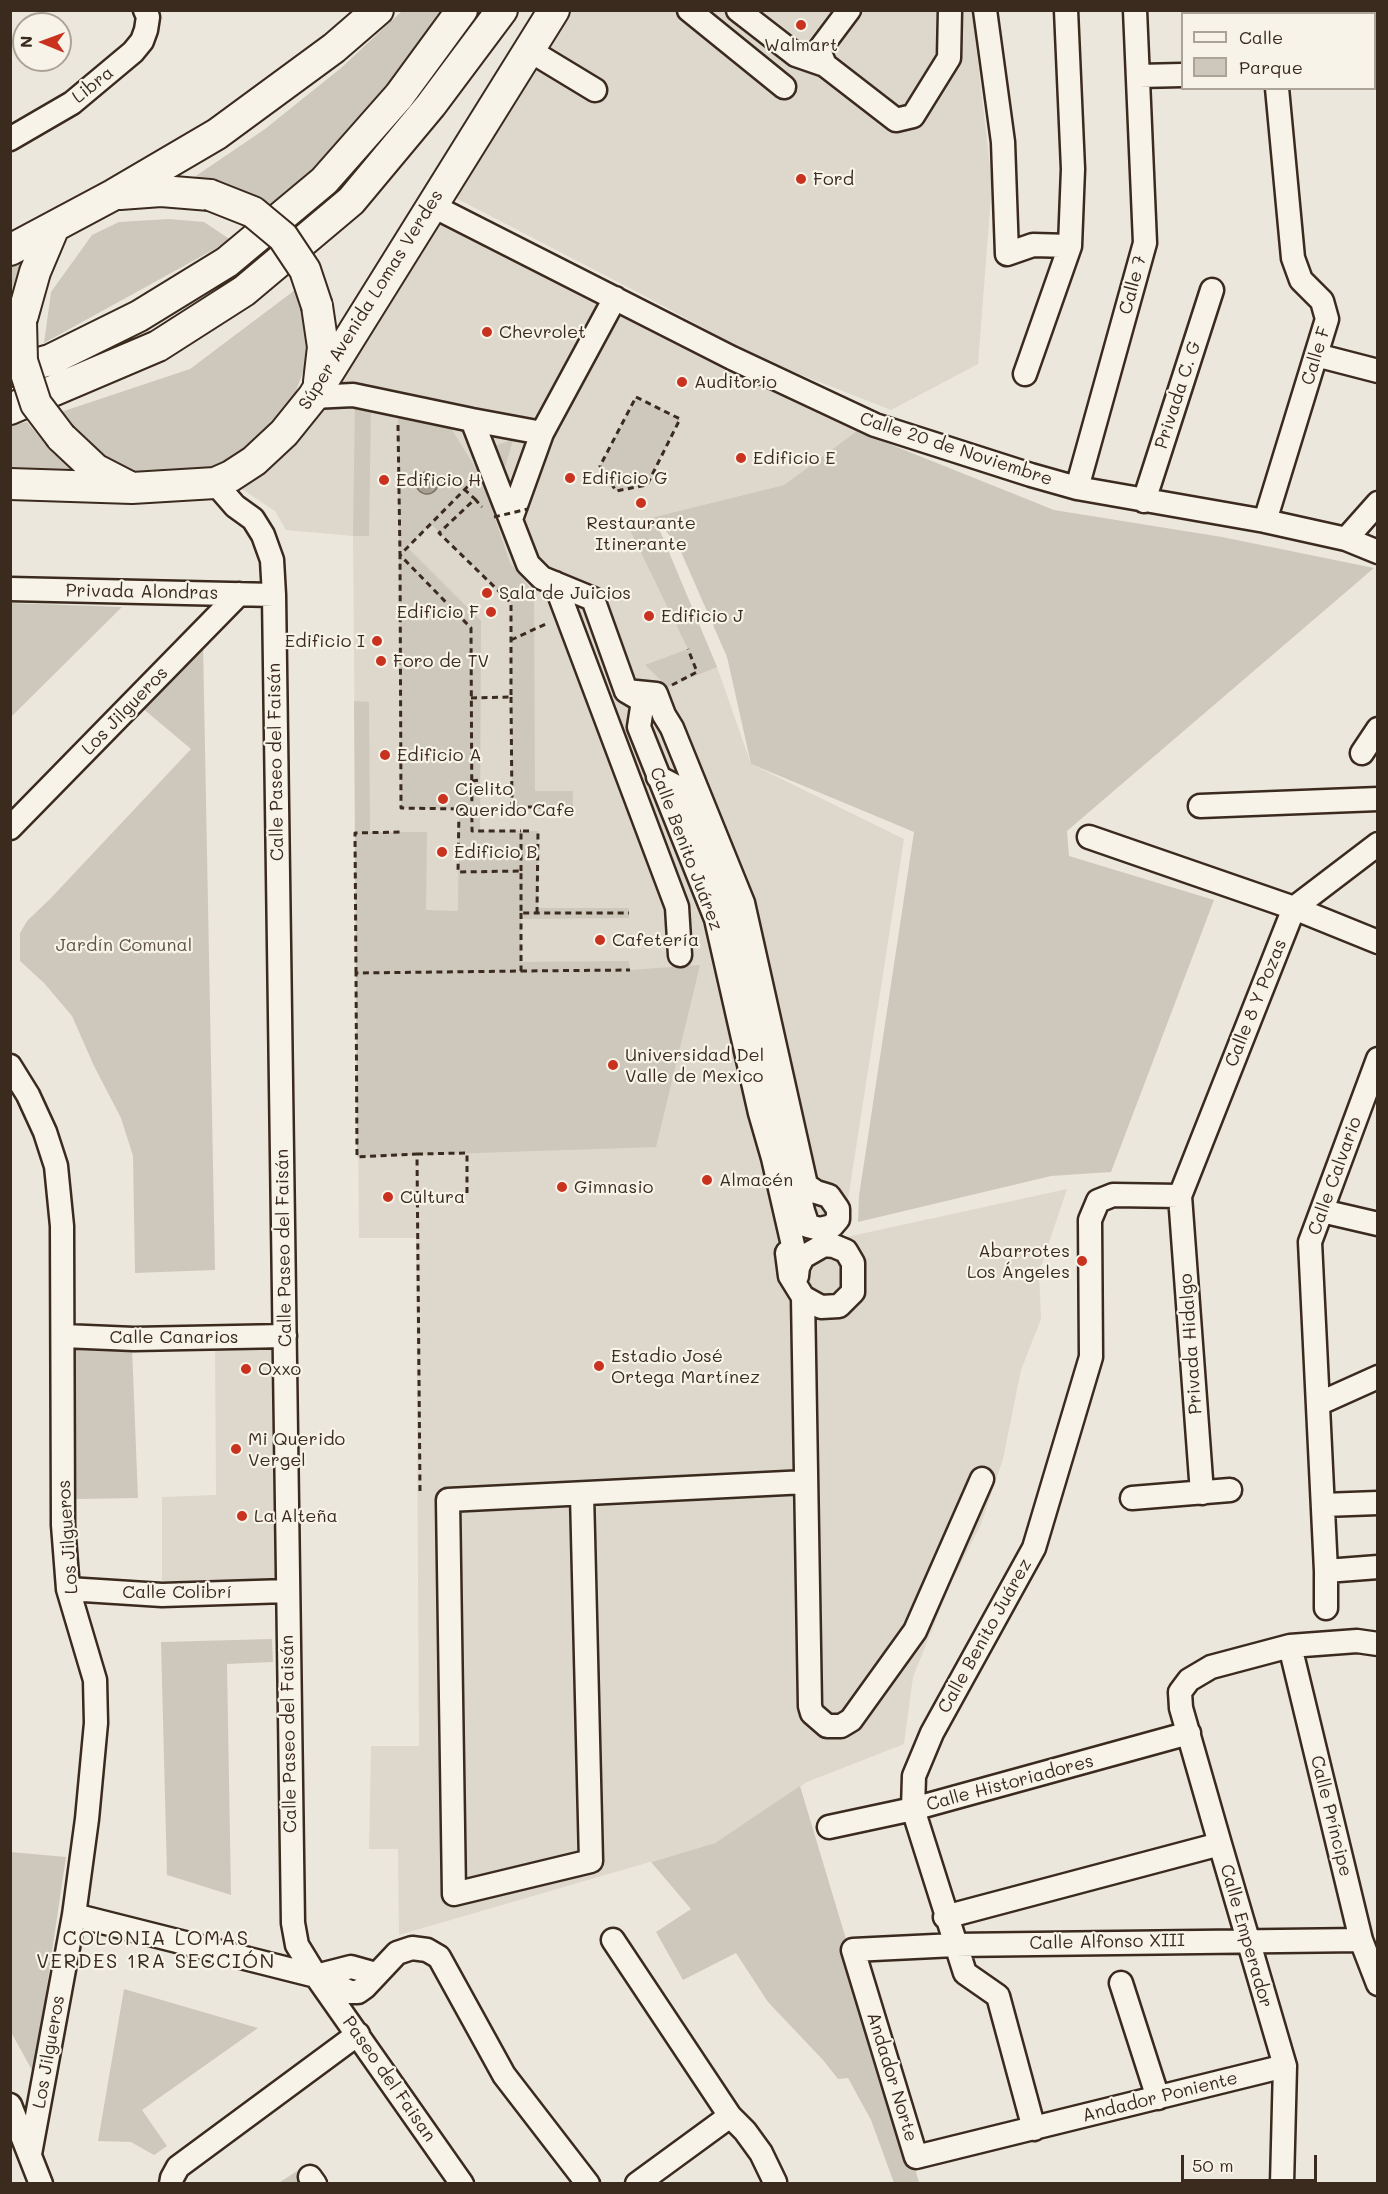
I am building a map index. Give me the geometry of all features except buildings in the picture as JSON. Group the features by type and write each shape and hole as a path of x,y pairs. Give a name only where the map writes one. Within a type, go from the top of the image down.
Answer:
{"main road":[{"path":"10,250 113,195 217,134 334,48 378,10"},
{"path":"10,370 51,360 139,316 227,262 324,181 399,96 462,10"},
{"path":"10,409 158,346 244,291 351,201 431,105 502,10"},
{"name":"Súper Avenida Lomas Verdes","path":"223,479 254,461 284,433 315,392 554,10"},
{"path":"113,195 161,191 210,195 253,212 283,237 304,270 317,306 323,347 315,392"},
{"path":"54,227 35,273 21,321 22,361 36,404 61,437 95,469 132,488"},
{"path":"10,484 132,488 223,479"}],"street":[{"name":"Libra","path":"10,139 72,103 133,52 142,41 146,30 148,17 145,10"},
{"path":"689,10 784,87"},
{"path":"738,10 796,55 822,57"},
{"path":"756,10 802,46 822,57 896,120 913,116 949,58 950,10"},
{"path":"822,57 849,10"},
{"path":"985,10 1003,142 1007,254 1033,245 1070,246"},
{"path":"1025,374 1070,246 1073,169 1066,10"},
{"name":"Calle 7","path":"1077,488 1144,243 1135,10"},
{"path":"529,50 594,90"},
{"path":"1139,76 1181,75"},
{"name":"Calle F","path":"1264,521 1327,319 1323,301 1301,280 1293,258 1277,90"},
{"name":"Calle 20 de Noviembre","path":"431,205 732,358 875,425 1077,488 1264,521 1346,539 1377,552"},
{"name":"Privada C. G","path":"1144,501 1212,290"},
{"path":"511,515 534,431 615,298"},
{"path":"1316,355 1377,371"},
{"path":"315,392 353,395 534,431"},
{"name":"Calle Benito Juárez","path":"472,420 511,515 528,564 542,578 593,599 626,691 643,701 639,727 716,919 800,1277 810,1706 812,1713 827,1726 841,1726 851,1720 915,1631 982,1479"},
{"path":"480,442 534,431"},
{"name":"Calle Paseo del Faisán","path":"223,479 235,506 253,519 266,541 272,560 293,1923 297,1945 316,1976"},
{"path":"1346,539 1377,503"},
{"path":"555,583 677,908 680,955"},
{"name":"Privada Alondras","path":"10,589 274,595"},
{"name":"Los Jilgueros","path":"10,828 239,594"},
{"path":"626,691 656,694 743,903 806,1185 816,1192 829,1196 838,1209 838,1219 832,1226 830,1237 800,1277 821,1307 838,1306 853,1292 853,1263 846,1251 830,1237 820,1229 808,1226 802,1211 734,912 685,791 658,777"},
{"path":"639,727 664,715"},
{"path":"1362,753 1377,729"},
{"path":"1200,806 1377,799"},
{"path":"1089,837 1294,908 1377,942"},
{"path":"1294,908 1377,844"},
{"name":"Calle 8 Y Pozas","path":"1180,1196 1294,908"},
{"name":"Calle Calvario","path":"1326,1608 1310,1242 1370,1104 1377,1059"},
{"name":"Los Jilgueros","path":"10,1066 41,1123 56,1166 62,1226 63,1526 68,1590 95,1680 96,1722 87,1819 74,1915 30,2154"},
{"name":"Calle Benito Juárez","path":"1034,2129 999,1996 964,1973 913,1809 914,1776 932,1733 1034,1548 1091,1357 1090,1220 1098,1201 1113,1195 1180,1196"},
{"name":"Privada Hidalgo","path":"1180,1196 1202,1493"},
{"path":"1322,1211 1377,1224"},
{"name":"Calle Canarios","path":"63,1336 134,1339 285,1336"},
{"path":"1318,1404 1377,1377"},
{"path":"582,1494 591,1861 454,1894 448,1500 806,1482"},
{"path":"1132,1498 1230,1490"},
{"path":"1323,1505 1377,1503"},
{"path":"1326,1571 1377,1567"},
{"name":"Calle Colibrí","path":"68,1590 162,1595 287,1591"},
{"path":"1290,1646 1357,1641 1377,1644"},
{"name":"Calle Emperador","path":"1282,2184 1285,2066 1181,1708 1180,1692 1189,1680 1211,1667 1290,1646"},
{"name":"Calle Príncipe","path":"1290,1646 1361,1940 1377,1984"},
{"name":"Calle Historiadores","path":"829,1827 913,1809 1189,1733"},
{"path":"945,1917 1220,1844"},
{"path":"74,1915 316,1976 350,1992 358,1992 365,1987 397,1953 412,1948 427,1950 439,1957 504,2075 588,2184"},
{"path":"613,1940 730,2116 745,2131 761,2153 775,2182"},
{"name":"Calle Alfonso XIII","path":"854,1950 955,1945 1361,1940"},
{"name":"Andador Norte","path":"854,1950 916,2157 1034,2129"},
{"name":"Paseo del Faisan","path":"316,1976 462,2184"},
{"path":"1121,1983 1158,2098"},
{"path":"171,2184 178,2167 358,2034"},
{"name":"Andador Poniente","path":"1034,2129 1285,2066"},
{"path":"10,2105 41,2184"},
{"path":"637,2184 730,2116"}],"path":[{"path":"636,397 680,419 648,485 616,491 600,466 636,397"},
{"path":"398,424 402,808 472,808"},
{"path":"400,555 480,475"},
{"path":"464,489 475,499 511,515"},
{"path":"475,499 439,533 511,603 512,807 573,807"},
{"path":"400,555 471,628 472,831 529,831"},
{"path":"511,639 544,625"},
{"path":"656,694 697,672 688,649"},
{"path":"471,698 511,697"},
{"path":"472,781 480,780"},
{"path":"459,809 458,872 521,871"},
{"path":"521,831 521,971"},
{"path":"537,914 538,831"},
{"path":"401,832 355,833 357,1157 467,1153 467,1193"},
{"path":"521,913 629,913"},
{"path":"356,973 630,970"},
{"path":"417,1154 420,1491"}],"shaded area":[{"name":"Ford","path":"562,11 972,11 992,183 978,364 891,410 761,359 448,194"},
{"name":"Chevrolet","path":"432,215 605,303 544,427 330,382"},
{"name":"Universidad Del Valle de Mexico","path":"614,307 857,431 784,485 654,517 717,667 751,764 904,839 842,1238 1067,1189 1039,1272 1041,1319 1021,1370 1003,1459 981,1524 950,1585 913,1677 904,1744 807,1782 715,1843 399,1935 398,1849 369,1849 371,1746 419,1746 416,1238 359,1238 353,536 286,530 275,511 242,489 264,475 296,443 316,403 355,400 544,436"},
{"path":"423,472 431,472 438,479 438,487 431,494 423,494 416,487 416,479"},
{"path":"271,1343 278,1579 162,1581 162,1497 216,1495 215,1344"}],"green space":[{"path":"402,11 449,11 393,92 279,212 184,184 265,129 341,68"},
{"path":"169,219 204,222 231,240 44,343 51,292 92,235 119,222"},
{"path":"30,256 11,297 11,267"},
{"path":"295,290 312,348 290,407 247,457 198,475 139,478 104,458 61,412 190,369"},
{"path":"636,397 680,419 647,485 616,491 600,466"},
{"path":"355,401 371,404 369,536 353,536"},
{"path":"398,411 447,422 480,475 510,563 534,593 535,791 573,791 573,807 512,807 511,603 431,524 407,547 481,621 480,831 538,831 538,908 629,908 629,918 521,919 521,962 629,961 630,970 700,965 656,1147 357,1157 354,701 369,702 370,832 427,832 426,910 458,911 459,809 401,808"},
{"path":"27,422 53,453 81,475 11,472 10,426"},
{"path":"857,431 1054,510 1222,537 1374,568 1067,831 1069,856 1214,900 1111,1172 1051,1176 858,1222 859,1196 914,832 751,764 727,657 678,545 655,519 717,667 668,687 645,665 688,649 626,522 784,485"},
{"path":"513,440 499,487 486,448"},
{"path":"10,603 122,607 11,717"},
{"name":"Jardín Comunal","path":"203,643 215,1270 135,1273 133,1156 121,1118 94,1066 72,1016 44,983 20,961 20,933 27,921 191,749 141,707"},
{"path":"132,1348 138,1498 76,1499 74,1349"},
{"path":"272,1639 273,1662 227,1664 231,1895 167,1875 161,1642"},
{"path":"800,1786 919,2182 894,2183 871,2120 848,2078 838,2079 768,2002 736,1953 683,1980 656,1932 691,1909 651,1862 715,1843"},
{"path":"10,1852 66,1857 34,2074 11,2032"},
{"path":"124,1989 258,2028 142,2110 167,2146 154,2155 131,2142 98,2141"},
{"path":"297,2171 306,2183 277,2184"}],"place":[{"name":"Walmart","path":"801,25"},
{"name":"Ford","path":"801,179"},
{"name":"Chevrolet","path":"487,332"},
{"name":"Auditorio","path":"682,382"},
{"name":"Edificio E","path":"741,458"},
{"name":"Edificio G","path":"570,478"},
{"name":"Edificio H","path":"384,480"},
{"name":"Restaurante Itinerante","path":"641,503"},
{"name":"Sala de Juicios","path":"487,593"},
{"name":"Edificio F","path":"491,612"},
{"name":"Edificio J","path":"649,616"},
{"name":"Edificio I","path":"377,641"},
{"name":"Foro de TV","path":"381,661"},
{"name":"Edificio A","path":"385,755"},
{"name":"Cielito Querido Cafe","path":"443,799"},
{"name":"Edificio B","path":"442,852"},
{"name":"Cafetería","path":"600,940"},
{"name":"Universidad Del Valle de Mexico","path":"613,1065"},
{"name":"Almacén","path":"707,1180"},
{"name":"Gimnasio","path":"562,1187"},
{"name":"Cultura","path":"388,1197"},
{"name":"Abarrotes Los Ángeles","path":"1082,1261"},
{"name":"Estadio José Ortega Martínez","path":"599,1366"},
{"name":"Oxxo","path":"246,1369"},
{"name":"Mi Querido Vergel","path":"236,1449"},
{"name":"La Alteña","path":"242,1516"}],"district":[{"name":"COLONIA LOMAS VERDES 1RA SECCIÓN","path":"156,1950"}]}
